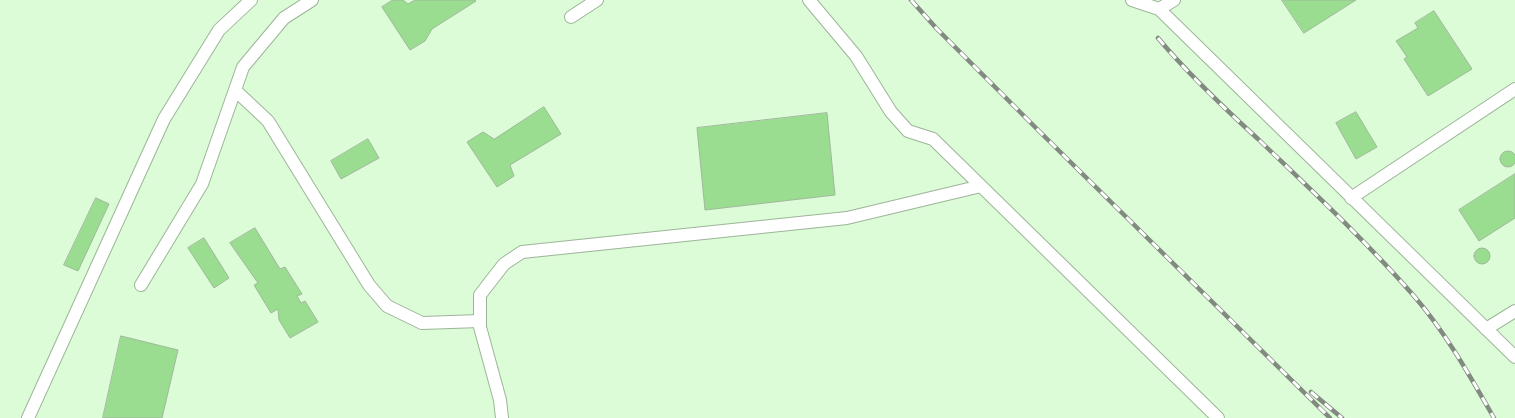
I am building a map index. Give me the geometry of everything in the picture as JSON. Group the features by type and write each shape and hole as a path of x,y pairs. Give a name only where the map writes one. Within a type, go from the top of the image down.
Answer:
{"lane":[{"path":"28,418 164,119 219,30 251,0"},
{"path":"141,285 202,184 243,66 284,18 312,0"},
{"path":"571,18 597,0"},
{"path":"809,0 856,56 890,112 908,131 932,139 1218,418"},
{"path":"1132,0 1159,9 1515,357"},
{"path":"1159,9 1174,0"},
{"path":"1352,198 1515,89"},
{"path":"235,90 268,121 369,285 387,306 422,323 480,321"},
{"path":"502,418 500,400 480,327 480,295 504,264 522,252 847,218 981,186"},
{"path":"1486,329 1515,311"}],"shaded area":[{"path":"0,0 1515,0 1515,418 0,418"}],"building":[{"path":"393,0 403,0 408,4 415,0 476,1 432,29 425,41 410,50 382,7"},
{"path":"1282,0 1356,0 1304,33"},
{"path":"1434,11 1472,69 1428,96 1404,59 1407,57 1396,41 1418,28 1415,23"},
{"path":"544,107 561,134 510,165 514,176 497,187 467,142 483,132 494,139"},
{"path":"1356,112 1377,147 1356,159 1336,123"},
{"path":"827,113 835,195 705,210 697,128"},
{"path":"368,139 379,158 341,179 331,161"},
{"path":"1505,151 1511,151 1516,156 1514,165 1511,167 1505,167 1500,162 1500,156"},
{"path":"1515,174 1515,218 1479,241 1459,210"},
{"path":"96,198 109,204 78,271 64,265"},
{"path":"255,228 280,269 285,267 302,294 297,296 301,303 305,301 318,322 290,338 279,320 278,309 271,313 254,285 258,283 230,243"},
{"path":"204,238 229,278 214,288 188,248"},
{"path":"1479,248 1485,248 1490,253 1488,262 1485,264 1479,264 1474,259 1474,253"},
{"path":"121,336 178,350 162,418 103,418"}],"railway":[{"path":"911,0 937,29 1041,133 1330,418"},
{"path":"1158,38 1206,90 1377,255 1414,296 1426,310 1447,340 1494,418"},
{"path":"1311,392 1342,418"}]}
